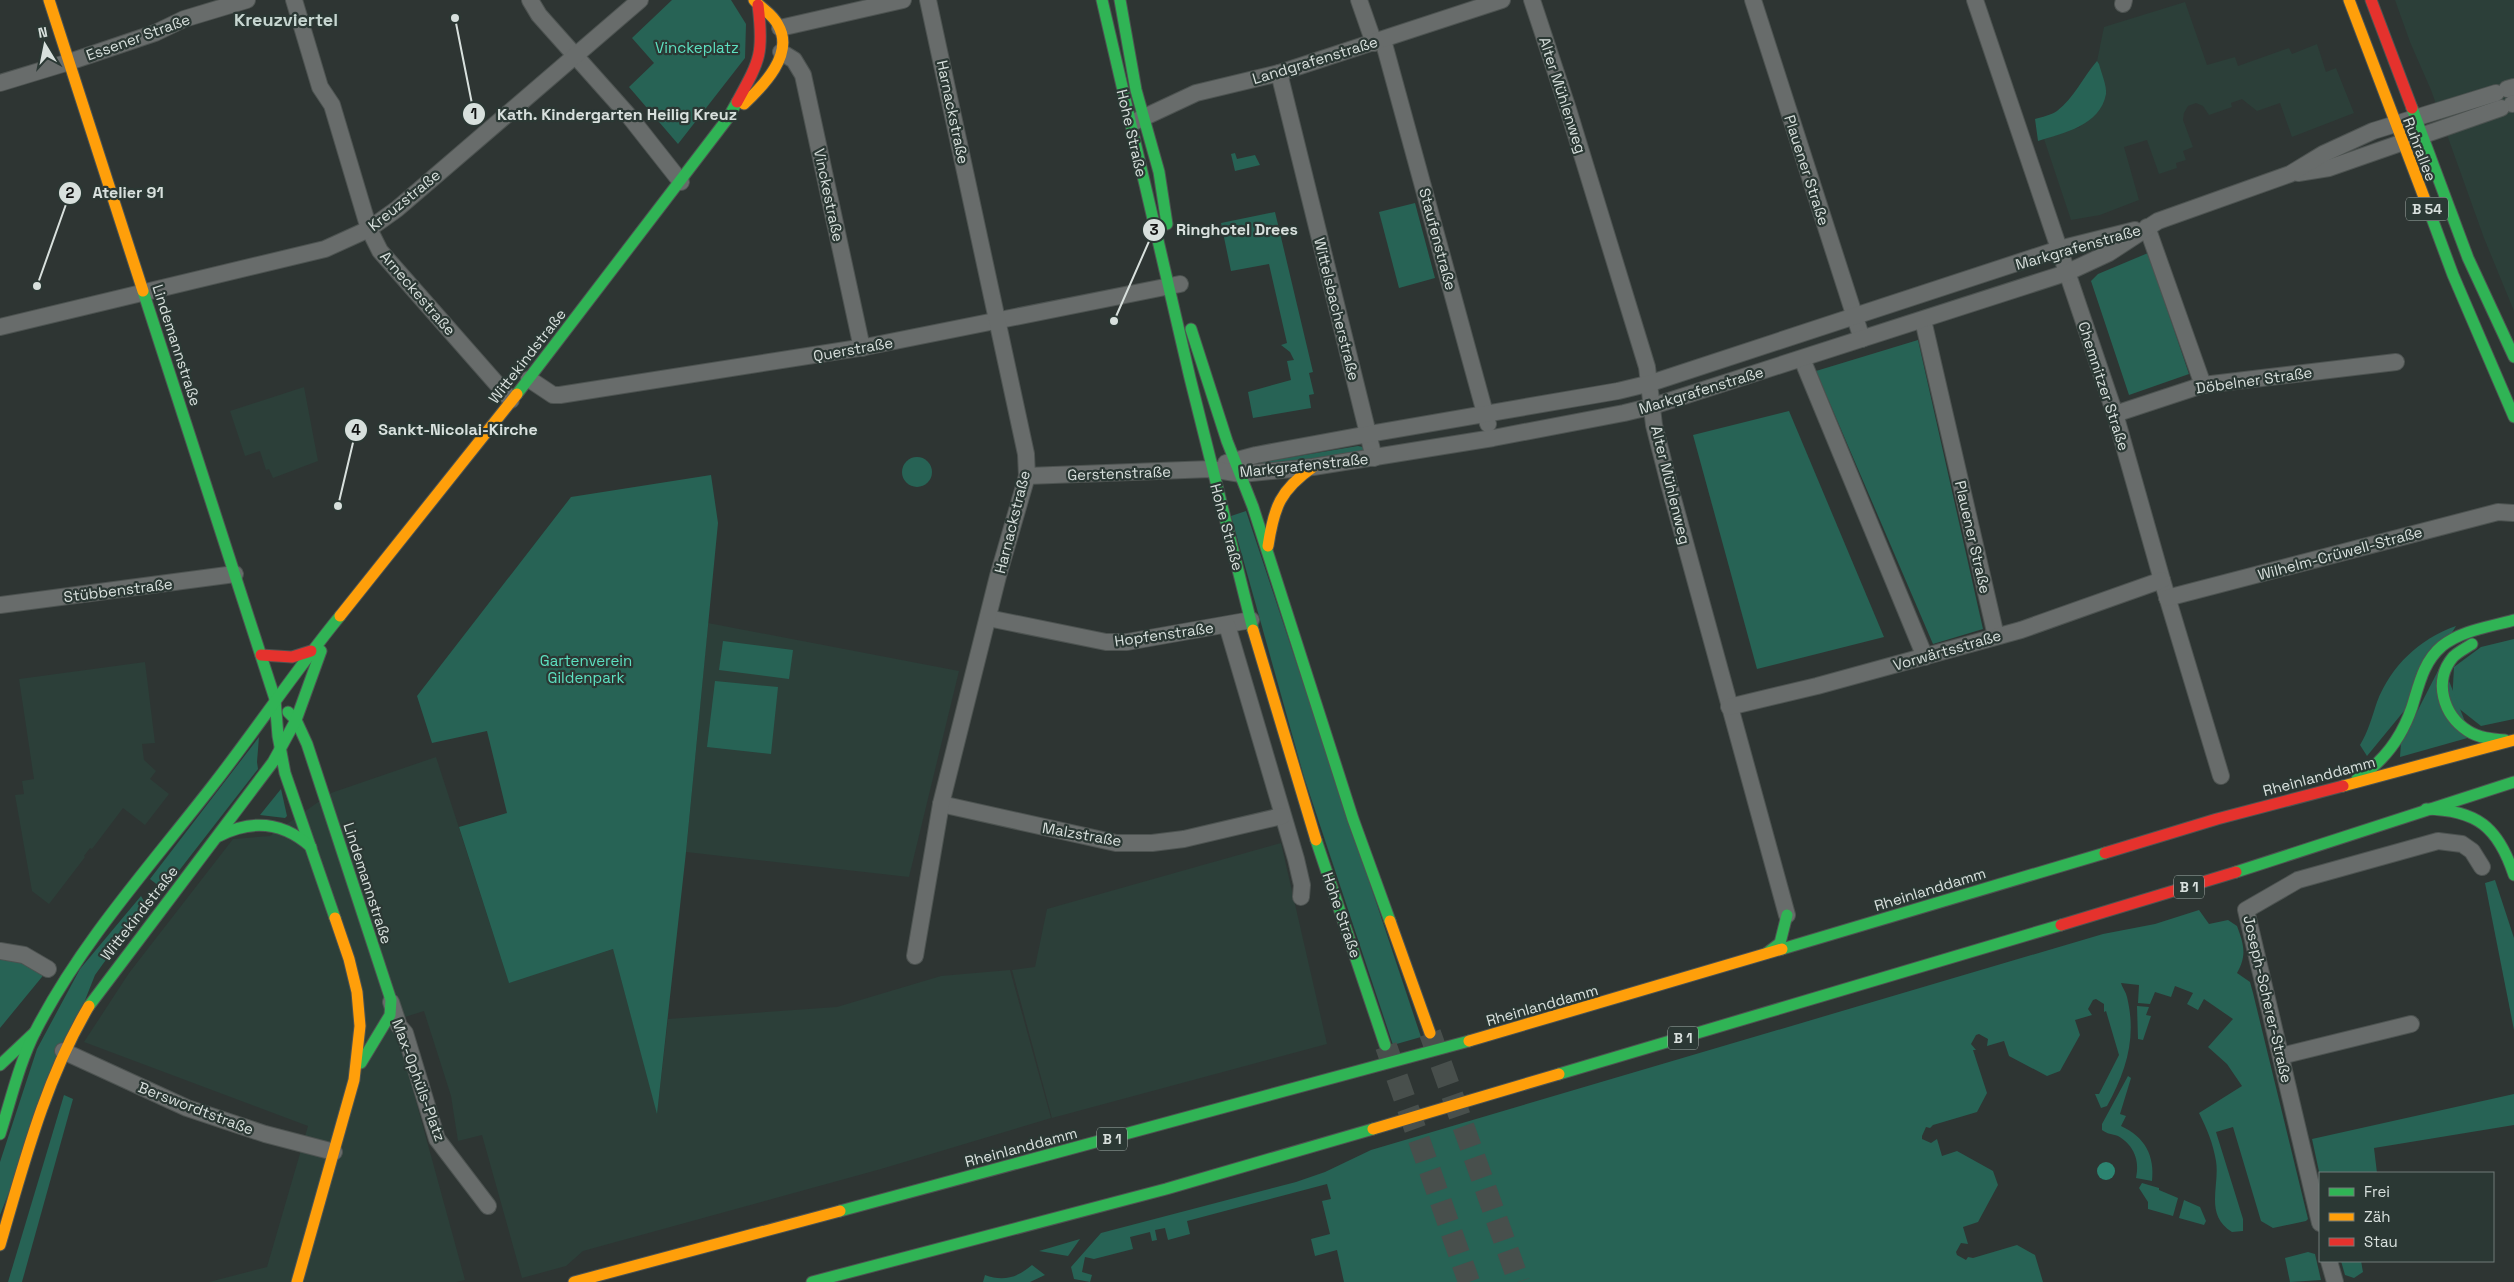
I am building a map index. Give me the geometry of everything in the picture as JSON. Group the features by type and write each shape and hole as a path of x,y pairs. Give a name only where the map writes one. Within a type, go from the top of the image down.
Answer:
{"main road":[{"name":"Lindemannstraße","path":"49,0 275,699 280,748 285,773 349,959 359,1010 360,1042 354,1080 297,1282"},
{"name":"Hohe Straße","path":"1102,0 1138,121 1211,469 1251,620 1313,829 1385,1045"},
{"name":"Hohe Straße","path":"1120,0 1136,90 1138,121 1159,172 1173,286 1193,335 1267,552 1353,819 1430,1033"},
{"name":"Ruhrallee","path":"2349,0 2394,124 2480,339 2514,417"},
{"name":"Ruhrallee","path":"2371,0 2468,258 2512,351"},
{"path":"728,118 764,83 781,52 780,28 766,9 756,2"},
{"path":"681,182 728,118 756,67 761,51 762,36 756,2"},
{"name":"Wittekindstraße","path":"0,1134 20,1069 35,1032 72,968 146,889 275,699 311,651 529,379 681,182"},
{"path":"2480,339 2496,349 2512,351"},
{"path":"1267,552 1274,510 1278,499 1291,483 1313,467"},
{"name":"Wittekindstraße","path":"0,1245 40,1112 63,1051 94,996 218,837 273,762 296,720 310,677 339,618"},
{"path":"2334,788 2364,775 2392,746 2409,715 2424,668 2436,651 2457,637 2514,620"},
{"path":"2480,642 2462,649 2449,662 2442,683 2444,703 2452,716 2466,730 2482,737 2502,741 2514,740"},
{"path":"261,654 292,657 311,651"},
{"name":"Lindemannstraße","path":"275,699 296,720 310,753 390,1007 354,1080"},
{"name":"Rheinlanddamm","path":"574,1282 1299,1089 1522,1027 2157,837 2514,740"},
{"name":"B 1","path":"812,1282 1166,1189 1312,1147 2202,884 2426,809 2514,782"},
{"path":"2426,809 2462,811 2480,819 2503,846 2514,875"},
{"path":"218,837 230,829 260,824 292,831 312,847"},
{"path":"146,889 160,911"},
{"path":"1787,915 1800,931 1812,938 1818,938"},
{"path":"1767,953 1780,942 1787,915"},
{"path":"359,1010 365,1022 373,1025 381,1023 390,1007"},
{"path":"0,1065 35,1032"}],"street":[{"name":"Essener Straße","path":"0,83 155,33 184,19 248,0"},
{"name":"Arneckestraße","path":"294,0 320,87 332,105 369,229 380,251 512,400"},
{"path":"530,0 539,15 629,116 681,182"},
{"name":"Kreuzstraße","path":"0,327 325,249 369,229 397,209 640,0"},
{"path":"780,28 903,0"},
{"name":"Harnackstraße","path":"915,956 941,804 1019,498 1027,476 1026,454 999,322 928,0"},
{"name":"Staufenstraße","path":"1359,0 1378,42 1493,438"},
{"name":"Landgrafenstraße","path":"1138,121 1196,93 1279,73 1502,0"},
{"name":"Alter Mühlenweg","path":"1532,0 1612,250 1650,383 1654,424 1669,484 1787,915"},
{"name":"Plauener Straße","path":"1753,0 1862,339"},
{"name":"Chemnitzer Straße","path":"1975,0 2115,414 2167,598 2221,776"},
{"name":"Vinckestraße","path":"781,52 794,60 803,75 862,348"},
{"name":"Wittelsbacherstraße","path":"1279,73 1374,458"},
{"name":"Markgrafenstraße","path":"2290,174 2329,168 2402,143 2507,97"},
{"name":"Markgrafenstraße","path":"1238,467 1369,434 1486,415 1618,391 1650,383 2059,249 2147,227 2290,174 2323,154 2394,124 2507,97"},
{"path":"2147,227 2202,385"},
{"name":"Markgrafenstraße","path":"1211,469 1313,467 1493,438 1653,406 2066,273 2108,253 2147,227"},
{"name":"Querstraße","path":"529,379 553,395 560,395 862,348 1173,286"},
{"name":"Plauener Straße","path":"1924,320 1996,636"},
{"path":"1802,359 1925,657"},
{"name":"Döbelner Straße","path":"2115,414 2202,385 2396,362"},
{"name":"Gerstenstraße","path":"1027,476 1211,469"},
{"name":"Wilhelm-Crüwell-Straße","path":"2167,598 2498,512 2513,513"},
{"name":"Stübbenstraße","path":"0,605 235,574"},
{"name":"Vorwärtsstraße","path":"1729,707 1925,657 2021,630 2162,580"},
{"name":"Hopfenstraße","path":"988,618 1106,642 1128,642 1251,620"},
{"name":"Hohe Straße","path":"1228,625 1300,875 1302,897"},
{"name":"Malzstraße","path":"941,804 1116,843 1152,843 1184,839 1282,816"},
{"name":"Joseph-Scherer-Straße","path":"2319,1219 2246,910 2298,880 2438,841 2462,844 2472,851 2482,867"},
{"path":"0,951 24,955 48,969"},
{"name":"Max-Ophüls-Platz","path":"390,1007 399,1026 405,1033 437,1139 488,1206"},
{"path":"2281,1056 2411,1024"},
{"name":"Berswordtstraße","path":"63,1051 187,1108 265,1134 334,1152"},
{"path":"2330,1262 2335,1282"}],"shaded area":[{"path":"2395,0 2514,0 2514,311 2484,238 2431,90 2410,42"},
{"path":"2185,2 2207,65 2235,57 2238,66 2289,48 2292,54 2317,44 2326,72 2336,68 2354,113 2292,137 2280,103 2257,111 2242,99 2231,103 2232,107 2209,115 2203,106 2196,103 2188,106 2183,120 2193,147 2183,151 2186,160 2176,163 2177,168 2159,174 2147,140 2124,147 2139,200 2100,215 2071,220 2044,139 2080,127 2099,64 2097,61 2104,27"},
{"path":"304,387 318,461 273,478 269,469 266,470 260,451 245,456 230,411"},
{"path":"708,623 959,671 909,877 686,852"},
{"path":"145,662 155,743 142,744 144,760 156,771 150,779 169,794 145,825 123,808 92,849 90,848 49,904 32,891 15,795 24,794 22,781 34,779 19,679"},
{"path":"436,757 509,982 613,949 657,1112 668,1019 837,1007 941,976 1010,970 1051,1118 881,1169 583,1251 566,1266 522,1278 482,1135 458,1141 451,1096 424,1011 405,1017 396,1028 465,1280 456,1282 209,1282 267,1267 308,1126 84,1042 129,973 233,839 270,836 331,793"},
{"path":"1281,843 1327,1044 1052,1118 1012,970 1035,967 1047,909"},
{"path":"2102,1162 2110,1162 2115,1167 2113,1178 2102,1180 2097,1175 2097,1167"}],"green space":[{"name":"Vinckeplatz","path":"672,0 731,0 746,24 745,58 678,144 629,87 654,63 632,38"},
{"path":"2097,61 2104,79 2106,94 2096,114 2088,121 2069,131 2038,141 2035,119 2052,114 2063,106"},
{"path":"1235,153 1237,159 1255,155 1260,165 1235,171 1231,154"},
{"path":"1415,203 1435,278 1399,288 1379,212"},
{"path":"1275,212 1313,372 1309,373 1314,394 1309,395 1311,408 1253,418 1248,392 1291,380 1287,361 1294,360 1290,352 1281,345 1287,343 1269,264 1231,271 1221,223"},
{"path":"2148,253 2189,374 2129,395 2091,281 2098,274"},
{"path":"1918,340 1983,629 1933,644 1816,371"},
{"path":"1789,411 1884,637 1757,669 1693,435"},
{"path":"1358,446 1363,447 1364,452 1263,467 1262,462"},
{"path":"917,457 928,461 932,472 928,483 917,487 906,483 902,472 906,461"},
{"name":"Gartenverein Gildenpark","path":"711,475 718,523 686,852 657,1114 613,949 509,983 459,827 507,813 487,731 432,743 417,696 571,497"},
{"path":"1246,511 1421,1037 1393,1045 1304,777 1231,516"},
{"path":"2456,626 2404,711 2367,756 2360,745 2368,730 2377,702 2390,677 2418,646"},
{"path":"2514,639 2514,719 2481,726 2452,703 2454,667 2481,647"},
{"path":"723,641 793,650 789,679 719,670"},
{"path":"2442,663 2471,737 2400,757 2401,743"},
{"path":"715,681 778,687 771,754 707,747"},
{"path":"259,737 258,769 164,890 150,879"},
{"path":"281,789 287,816 285,818 260,815"},
{"path":"2495,880 2514,938 2514,1030 2485,883"},
{"path":"141,896 145,903 143,908 95,975 0,1215 0,1162 37,1049 80,969"},
{"path":"2199,910 2209,924 2228,920 2237,926 2243,944 2243,955 2237,973 2250,982 2308,1219 2306,1221 2273,1228 2261,1221 2233,1127 2216,1132 2243,1219 2243,1231 2232,1232 2223,1225 2216,1209 2217,1171 2215,1154 2199,1113 2242,1086 2227,1064 2208,1047 2233,1019 2204,999 2198,1010 2187,1004 2193,993 2175,986 2171,997 2155,992 2150,1004 2138,1003 2139,985 2121,983 2130,1012 2130,1040 2120,1080 2107,1106 2101,1108 2095,1094 2099,1094 2119,1055 2106,1011 2104,1012 2104,1004 2096,999 2093,1000 2088,1009 2092,1015 2075,1020 2080,1035 2060,1071 2047,1076 2009,1056 2004,1041 1987,1046 1988,1039 1979,1034 1976,1035 1971,1044 1976,1050 1973,1050 1987,1093 1977,1112 1933,1125 1930,1128 1926,1127 1922,1136 1922,1139 1931,1143 1937,1139 1942,1156 1957,1151 1993,1171 1998,1185 1978,1222 1963,1227 1968,1244 1961,1243 1956,1252 1957,1255 1966,1260 1968,1257 1973,1258 2017,1245 2035,1255 2043,1282 1344,1282 1337,1250 1315,1256 1311,1239 1330,1234 1322,1201 1331,1199 1327,1184 1187,1221 1190,1234 1168,1240 1165,1228 1155,1230 1157,1240 1152,1241 1150,1232 1130,1237 1133,1249 1094,1259 1085,1257 1082,1272 1092,1275 1090,1282 1074,1279 1071,1267 1101,1233 1296,1182 1325,1172 1371,1150 2103,934 2155,924"},
{"path":"0,954 46,972 0,1028"},
{"path":"2137,1006 2149,1007 2146,1015 2151,1016 2143,1040 2138,1039"},
{"path":"2128,1076 2131,1078 2120,1114 2126,1116 2121,1126 2129,1130 2147,1148 2152,1163 2152,1181 2136,1178 2137,1166 2132,1149 2118,1136 2102,1130 2102,1124"},
{"path":"2514,1094 2514,1125 2374,1148 2377,1172 2319,1172 2312,1139"},
{"path":"64,1095 73,1099 22,1282 8,1282"},
{"path":"2142,1183 2159,1188 2159,1190 2178,1198 2173,1216 2148,1209 2148,1202 2139,1188"},
{"path":"2184,1200 2200,1207 2206,1221 2204,1225 2179,1218"},
{"path":"1080,1239 1068,1256 1039,1251"},
{"path":"2308,1252 2315,1254 2321,1280 2290,1282 2285,1258"},
{"path":"2341,1262 2361,1262 2363,1272 2354,1278 2345,1275"},
{"path":"1032,1265 1045,1275 1030,1282 983,1282 985,1275 998,1278 1010,1277 1021,1273"}],"tunnel":[{"path":"1430,1033 1519,1282"},
{"path":"1386,1046 1469,1282"}],"traffic: fast":[{"path":"1102,0 1190,378 1253,630"},
{"path":"1120,0 1136,90 1159,172 1167,224"},
{"path":"517,394 728,118 737,102"},
{"path":"2412,108 2468,258 2514,357"},
{"path":"2430,213 2453,275 2514,417"},
{"path":"143,291 275,699 278,736 285,773 335,918"},
{"path":"1191,329 1227,441 1253,507 1353,819 1390,921"},
{"path":"0,1134 20,1068 30,1043 54,997 74,965 118,904 213,785 340,616"},
{"path":"2357,779 2383,757 2403,729 2423,674 2430,659 2436,652 2458,636 2514,620"},
{"path":"2472,644 2453,657 2443,676 2442,687 2447,707 2452,716 2468,731 2481,737 2505,740"},
{"path":"89,1006 273,762 296,720 321,651"},
{"path":"288,712 296,720 307,744 391,1000 390,1015 361,1063"},
{"path":"2236,872 2514,782"},
{"path":"2426,809 2459,813 2483,824 2493,833 2501,845 2514,875"},
{"path":"219,836 243,827 267,826 289,832 311,847"},
{"path":"1316,840 1385,1045"},
{"path":"1782,949 2105,853"},
{"path":"1767,953 1780,943 1787,915"},
{"path":"1559,1074 2061,925"},
{"path":"0,1065 35,1032"},
{"path":"840,1211 1469,1041"},
{"path":"812,1282 1166,1189 1373,1129"}],"traffic: slow":[{"path":"49,0 143,291"},
{"path":"744,104 768,79 780,58 783,47 782,36 776,21 754,0"},
{"path":"2349,0 2430,213"},
{"path":"340,616 517,394"},
{"path":"1268,546 1273,520 1280,501 1293,484 1313,467"},
{"path":"1253,630 1316,840"},
{"path":"2343,786 2514,740"},
{"path":"297,1282 354,1080 360,1026 357,992 349,959 335,918"},
{"path":"1390,921 1430,1033"},
{"path":"1469,1041 1782,949"},
{"path":"0,1245 37,1122 60,1063 89,1006"},
{"path":"1373,1129 1559,1074"},
{"path":"574,1282 840,1211"}],"traffic: jam":[{"path":"2371,0 2412,108"},
{"path":"737,102 751,76 758,56 760,46 758,5"},
{"path":"261,655 292,657 311,651"},
{"path":"2105,853 2217,819 2343,786"},
{"path":"2061,925 2236,872"}],"place":[{"name":"Kath. Kindergarten Heilig Kreuz","path":"455,18"},
{"name":"Atelier 91","path":"37,286"},
{"name":"Ringhotel Drees","path":"1114,321"},
{"name":"Sankt-Nicolai-Kirche","path":"338,506"}],"district":[{"name":"Kreuzviertel","path":"286,19"}]}
